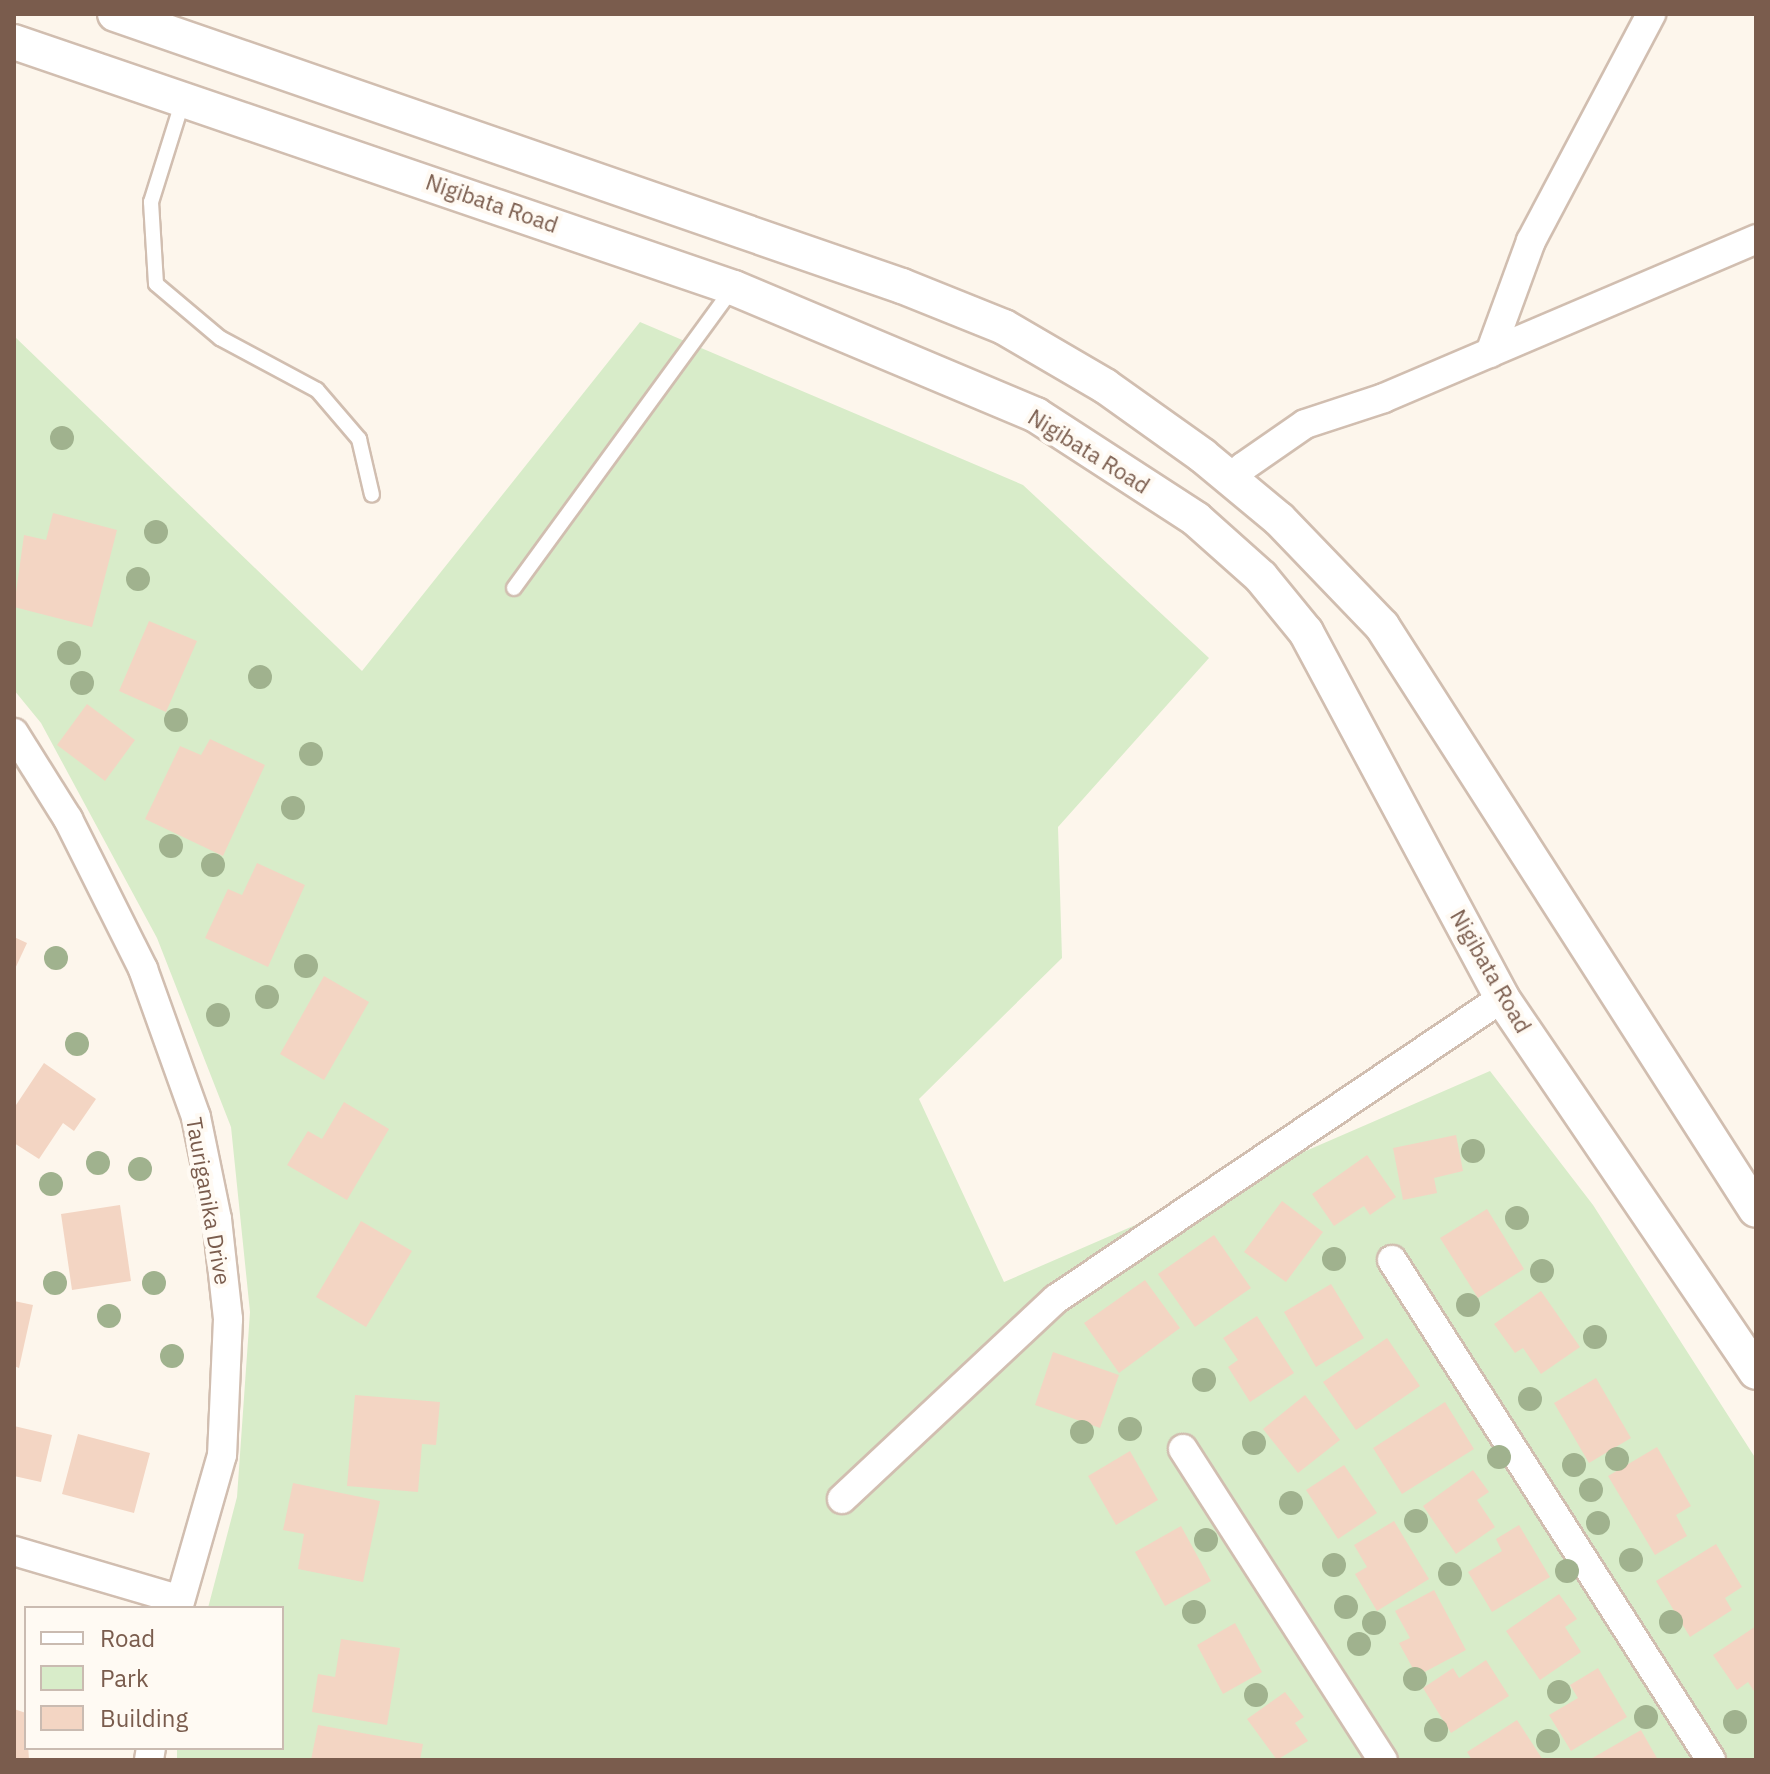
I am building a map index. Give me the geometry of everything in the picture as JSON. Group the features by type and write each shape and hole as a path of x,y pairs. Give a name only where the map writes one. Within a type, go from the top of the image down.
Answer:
{"street":[{"path":"115,14 902,286 1004,327 1105,386 1235,483 1351,591 1403,656 1756,1210"},
{"path":"1490,353 1531,241 1651,14"},
{"name":"Nigibata Road","path":"14,42 185,96 734,288 1036,415 1196,519 1261,577 1306,632 1502,998 1756,1372"},
{"path":"1235,483 1243,467 1305,424 1490,353 1756,239"},
{"name":"Tauriganika Drive","path":"14,733 68,819 143,969 196,1117 217,1219 228,1319 222,1455 179,1604"},
{"path":"842,1499 1056,1299 1502,998"},
{"path":"1392,1260 1711,1760"},
{"path":"1183,1449 1383,1760"},
{"path":"14,1551 179,1604"}],"lane":[{"path":"185,96 151,202 156,284 220,338 317,390 359,439 372,495"},
{"path":"514,588 734,288"}],"green space":[{"path":"640,322 1023,485 1209,658 1058,827 1062,958 919,1099 1004,1282 1490,1071 1593,1205 1756,1459 1756,1760 177,1760 177,1750 284,1750 284,1606 209,1606 237,1497 250,1312 231,1127 157,938 41,723 14,690 14,336 362,671"}],"building":[{"path":"53,513 117,530 92,627 14,607 24,535 46,540"},
{"path":"149,621 197,641 166,712 119,691"},
{"path":"87,704 135,740 105,781 57,745"},
{"path":"210,739 265,765 223,856 145,819 180,746 201,755"},
{"path":"257,863 305,885 268,967 205,938 228,889 242,895"},
{"path":"14,937 27,943 14,971"},
{"path":"324,976 369,1002 324,1080 280,1054"},
{"path":"44,1063 96,1099 74,1131 63,1123 39,1159 14,1143 14,1108"},
{"path":"344,1102 389,1129 347,1200 287,1165 308,1131 322,1139"},
{"path":"1456,1135 1463,1171 1434,1178 1437,1193 1403,1200 1393,1148"},
{"path":"1367,1155 1396,1197 1370,1215 1364,1206 1334,1226 1312,1194"},
{"path":"1282,1201 1323,1232 1286,1282 1244,1252"},
{"path":"120,1205 131,1281 72,1290 61,1214"},
{"path":"1487,1209 1524,1269 1478,1298 1440,1238"},
{"path":"361,1221 412,1251 366,1327 316,1297"},
{"path":"1214,1235 1251,1288 1195,1327 1158,1274"},
{"path":"1145,1280 1180,1328 1119,1373 1084,1323"},
{"path":"1331,1284 1364,1338 1316,1367 1284,1312"},
{"path":"1541,1291 1580,1347 1541,1374 1523,1348 1515,1353 1494,1324"},
{"path":"14,1301 33,1305 19,1368 14,1366"},
{"path":"1257,1316 1294,1373 1250,1402 1228,1367 1238,1360 1223,1338"},
{"path":"1387,1338 1420,1386 1356,1430 1323,1382"},
{"path":"1053,1352 1119,1375 1100,1428 1035,1405"},
{"path":"1596,1378 1631,1438 1589,1463 1554,1403"},
{"path":"355,1395 440,1402 436,1445 422,1444 418,1492 347,1486"},
{"path":"1305,1395 1340,1440 1298,1473 1263,1429"},
{"path":"1445,1402 1474,1449 1402,1494 1373,1448"},
{"path":"14,1426 52,1435 41,1482 14,1476"},
{"path":"78,1434 150,1453 134,1513 62,1494"},
{"path":"1657,1447 1691,1506 1676,1515 1687,1536 1655,1555 1608,1476"},
{"path":"1130,1451 1158,1500 1116,1525 1088,1476"},
{"path":"1344,1465 1377,1513 1338,1539 1306,1490"},
{"path":"1473,1470 1489,1492 1477,1500 1495,1527 1456,1554 1423,1506"},
{"path":"293,1483 380,1501 363,1582 298,1569 304,1534 283,1530"},
{"path":"1394,1521 1429,1579 1377,1611 1355,1574 1367,1567 1354,1545"},
{"path":"1519,1525 1550,1577 1492,1612 1468,1572 1502,1551 1496,1539"},
{"path":"1181,1526 1211,1581 1165,1606 1135,1552"},
{"path":"1716,1544 1742,1587 1725,1598 1732,1610 1690,1637 1656,1581"},
{"path":"1434,1590 1466,1650 1417,1676 1399,1643 1410,1638 1395,1611"},
{"path":"1559,1594 1577,1619 1565,1627 1581,1652 1540,1680 1506,1631"},
{"path":"1235,1623 1262,1672 1223,1694 1197,1645"},
{"path":"1756,1626 1756,1694 1748,1682 1737,1690 1713,1655"},
{"path":"341,1639 400,1648 387,1725 312,1712 318,1674 335,1677"},
{"path":"1486,1660 1509,1696 1451,1733 1423,1688 1453,1668 1459,1678"},
{"path":"1598,1668 1627,1717 1571,1751 1549,1715 1578,1698 1570,1685"},
{"path":"1285,1692 1304,1717 1295,1723 1308,1741 1277,1760 1247,1719"},
{"path":"14,1709 24,1712 24,1750 28,1750 29,1760 14,1760"},
{"path":"1517,1720 1543,1760 1472,1760 1467,1752"},
{"path":"318,1725 423,1744 420,1760 311,1760"},
{"path":"1641,1730 1658,1760 1589,1760"}]}
